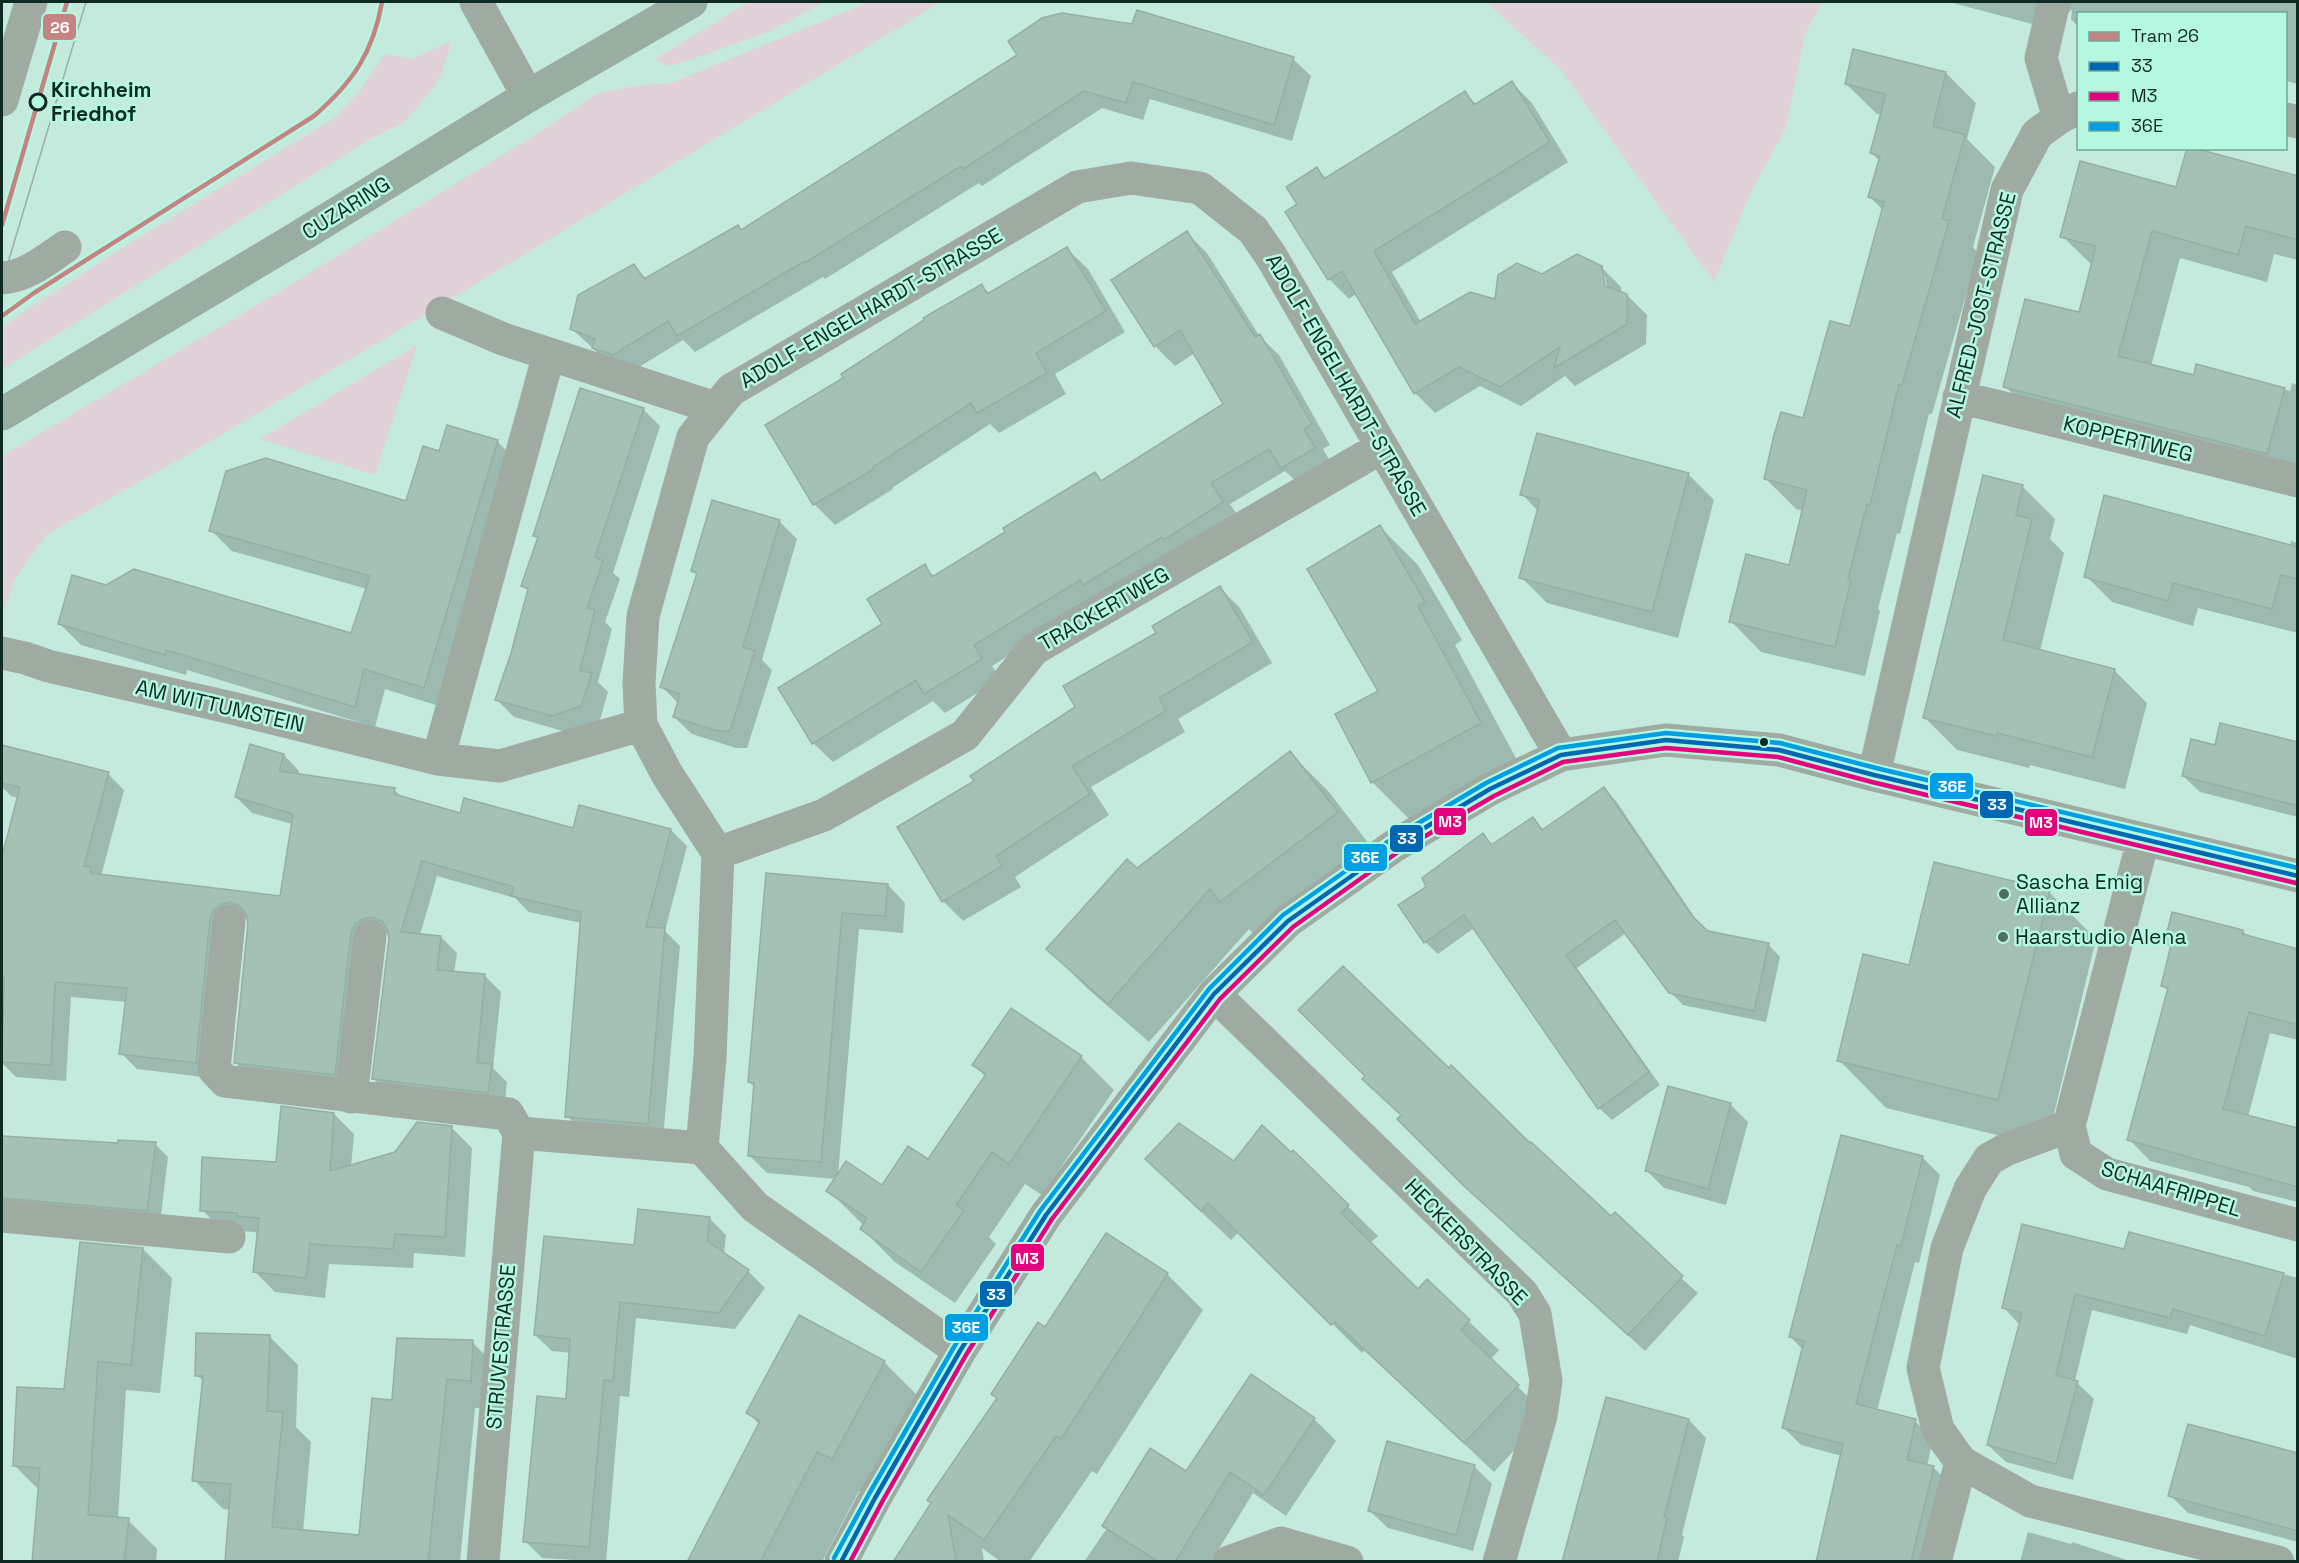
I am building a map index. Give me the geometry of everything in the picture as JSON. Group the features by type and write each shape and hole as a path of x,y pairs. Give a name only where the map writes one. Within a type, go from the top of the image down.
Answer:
{"main road":[{"name":"CUZARING","path":"2,414 297,238 528,96 691,2"}],"street":[{"path":"2,100 31,2"},
{"path":"476,2 528,96"},
{"path":"2054,2 2041,58 2069,113"},
{"name":"ALFRED-JOST-STRASSE","path":"1874,775 2007,190 2037,134 2069,113"},
{"name":"ADOLF-ENGELHARDT-STRASSE","path":"718,853 667,774 641,725 639,683 643,616 693,437 731,390 1077,187 1131,178 1200,188 1253,230 1299,302 1561,755"},
{"path":"2,278 17,276 65,248"},
{"path":"442,313 503,339 715,408"},
{"path":"438,759 549,354"},
{"name":"KOPPERTWEG","path":"1959,397 2298,481"},
{"name":"TRACKERTWEG","path":"718,853 824,815 965,735 1034,649 1382,447"},
{"name":"AM WITTUMSTEIN","path":"2,653 438,759 500,766 641,725"},
{"path":"841,1562 875,1498 960,1351 1046,1215 1214,994 1287,921 1394,846 1490,789 1561,755 1666,740 1779,750 1874,775 2298,876"},
{"path":"2143,840 2069,1126 2005,1150 1989,1159 1970,1189 1947,1248 1923,1368 1938,1430 1961,1462 2030,1501 2278,1562"},
{"path":"702,1148 710,1058 718,853"},
{"path":"229,921 214,1069 225,1081 508,1114 519,1133 702,1148 755,1207 960,1351"},
{"path":"351,1097 370,936"},
{"name":"HECKERSTRASSE","path":"1214,994 1522,1293 1535,1314 1546,1381 1541,1416 1499,1562"},
{"name":"SCHAAFRIPPEL","path":"2069,1126 2076,1154 2107,1174 2298,1226"},
{"name":"STRUVESTRASSE","path":"483,1562 519,1133"},
{"path":"2,1216 229,1237"},
{"path":"1935,1562 1961,1462"},
{"path":"1229,1562 1281,1543 1347,1562"}],"shaded area":[{"path":"749,2 825,2 770,31 693,59 669,66 655,59"},
{"path":"869,2 941,2 401,329 47,534 14,580 2,616 2,456 277,293 543,130 596,94 634,86 671,83"},
{"path":"1486,2 1823,2 1805,33 1786,127 1750,194 1714,282 1560,69"},
{"path":"452,41 441,75 405,122 370,139 2,369 2,328 22,313 124,247 336,117 360,91 385,54 412,59"},
{"path":"417,345 375,475 260,439"}],"building":[{"path":"1137,10 1294,57 1274,125 1133,82 1126,103 1084,91 963,169 961,166 806,262 677,336 668,321 613,355 592,348 595,339 570,329 578,295 634,264 644,279 738,225 741,230 1017,55 1008,41 1042,18 1062,13 1132,24"},
{"path":"1853,49 1946,72 1933,126 1965,135 1942,219 1949,221 1902,385 1899,384 1870,505 1867,504 1848,579 1851,580 1835,647 1729,622 1746,554 1789,565 1807,490 1764,479 1774,435 1781,412 1803,418 1830,321 1850,326 1884,202 1868,197 1880,156 1870,153 1886,94 1845,84"},
{"path":"1512,81 1550,142 1374,251 1415,324 1470,292 1495,299 1498,275 1517,263 1542,274 1577,254 1602,266 1605,286 1627,294 1627,324 1554,368 1560,347 1500,387 1459,367 1414,394 1342,271 1328,280 1285,212 1297,204 1286,187 1317,167 1324,179 1465,91 1474,105"},
{"path":"2186,150 2201,150 2298,176 2298,240 2246,226 2238,255 2152,231 2118,356 2194,375 2196,364 2285,388 2267,454 2003,387 2025,299 2079,312 2096,246 2060,237 2080,161 2176,187"},
{"path":"1187,231 1255,337 1260,334 1312,424 1304,429 1315,448 1281,468 1269,449 1211,483 1223,502 1164,540 1162,537 1083,585 1080,580 974,645 982,659 924,694 916,680 812,744 778,688 882,624 867,599 925,564 932,577 1005,532 1003,528 1095,472 1101,481 1223,404 1180,330 1154,347 1111,280"},
{"path":"1067,247 1106,311 1036,353 1047,373 977,413 971,403 873,467 874,469 813,505 765,425 843,378 841,374 924,320 923,318 982,284 987,294"},
{"path":"580,388 644,408 595,557 603,561 587,608 595,610 580,671 592,673 581,706 552,716 495,700 511,653 528,589 521,586 538,537 533,536"},
{"path":"447,425 498,440 424,688 364,669 355,707 166,650 165,655 58,624 72,575 106,585 134,569 351,633 370,576 209,531 226,471 266,458 406,501 423,446 439,451"},
{"path":"1537,433 1689,473 1652,612 1519,578 1540,500 1520,495"},
{"path":"1983,475 2023,485 2016,515 2032,519 2003,640 2115,669 2092,757 1997,733 1996,736 1923,718"},
{"path":"2104,495 2298,547 2298,579 2281,575 2272,609 2173,583 2168,601 2084,577"},
{"path":"712,500 780,520 743,647 755,651 730,731 717,731 673,717 680,694 660,687 697,573 691,571"},
{"path":"1380,525 1425,602 1418,606 1481,723 1371,783 1335,714 1378,691 1307,569"},
{"path":"1220,586 1253,642 1159,698 1166,711 1072,766 1090,794 996,856 1002,866 942,902 897,827 974,781 970,776 1075,707 1063,686 1156,633 1152,626"},
{"path":"2220,723 2298,742 2298,806 2182,776 2191,739 2215,745"},
{"path":"250,744 284,754 279,771 395,788 394,794 460,813 464,798 573,828 579,805 671,829 646,927 665,928 648,1124 565,1117 581,912 511,896 514,887 422,861 401,932 441,936 437,970 485,974 477,1063 492,1064 488,1093 372,1079 389,938 382,921 372,917 355,924 351,934 335,1075 234,1063 248,923 246,914 240,906 230,902 214,910 210,919 196,1063 119,1054 127,988 55,982 51,1065 2,1062 4,977 2,977 2,856 20,787 2,783 2,745 109,772 84,866 91,867 90,873 280,896 293,814 235,797"},
{"path":"1290,751 1338,812 1220,902 1210,889 1108,1004 1046,949 1127,859 1137,868"},
{"path":"1604,787 1692,916 1708,931 1769,943 1754,1011 1669,993 1615,920 1566,955 1649,1072 1598,1109 1464,915 1424,943 1398,905 1426,887 1422,878 1483,833 1491,845 1533,817 1542,830"},
{"path":"1934,862 2050,890 1998,1100 1837,1061 1863,954 1909,965"},
{"path":"766,873 888,884 885,916 842,913 821,1162 748,1156 754,1083 748,1082"},
{"path":"2172,912 2243,930 2242,934 2298,949 2298,1025 2249,1012 2223,1109 2298,1128 2298,1187 2127,1140 2168,988 2161,986 2171,945 2164,944"},
{"path":"1343,966 1449,1068 1451,1065 1530,1143 1611,1216 1615,1212 1683,1276 1628,1335 1465,1187 1397,1119 1401,1115 1362,1079 1365,1076 1298,1010"},
{"path":"1011,1008 1082,1056 1009,1164 992,1152 956,1205 964,1210 921,1272 860,1229 867,1218 826,1191 846,1161 882,1185 908,1146 928,1159 986,1074 972,1065"},
{"path":"1668,1086 1731,1103 1708,1189 1645,1171"},
{"path":"281,1106 334,1113 330,1171 395,1152 417,1122 452,1126 445,1237 395,1234 393,1249 310,1244 306,1278 253,1272 259,1218 237,1216 237,1213 200,1211 202,1157 276,1162"},
{"path":"1179,1123 1234,1161 1262,1125 1291,1152 1293,1150 1349,1205 1341,1213 1418,1289 1427,1279 1470,1320 1461,1330 1519,1385 1464,1443 1335,1322 1331,1325 1208,1203 1201,1211 1145,1159"},
{"path":"1841,1135 1923,1156 1901,1246 1897,1245 1856,1404 1916,1419 1907,1460 1934,1466 1911,1562 1816,1562 1843,1444 1782,1428 1804,1341 1789,1337"},
{"path":"2,1136 118,1143 118,1140 156,1142 147,1211 2,1198"},
{"path":"638,1209 710,1217 707,1241 749,1270 719,1313 620,1302 613,1381 604,1380 589,1547 523,1542 537,1396 566,1399 570,1339 534,1335 544,1236 634,1245"},
{"path":"2022,1224 2124,1249 2129,1232 2284,1273 2265,1336 2173,1309 2170,1318 2075,1294 2056,1375 2078,1381 2056,1464 1987,1445 2022,1313 2002,1308"},
{"path":"1106,1233 1168,1273 1127,1338 1061,1439 1056,1436 984,1540 948,1515 956,1562 893,1562 931,1503 927,1500 997,1398 991,1394 1038,1322 1045,1327"},
{"path":"80,1242 143,1248 131,1365 98,1361 88,1515 129,1518 124,1562 32,1562 40,1468 13,1466 17,1387 64,1389"},
{"path":"799,1315 885,1361 832,1459 817,1452 760,1562 687,1562 760,1421 746,1413"},
{"path":"196,1333 270,1335 267,1411 283,1412 272,1527 359,1535 372,1398 392,1400 397,1338 473,1340 471,1381 447,1379 428,1562 225,1562 231,1484 192,1481 203,1376 195,1376"},
{"path":"1251,1374 1315,1418 1264,1495 1230,1472 1175,1562 1159,1562 1102,1526 1150,1448 1186,1471"},
{"path":"1606,1397 1689,1419 1664,1517 1667,1518 1657,1562 1562,1562"},
{"path":"2188,1424 2298,1453 2298,1531 2168,1496"},
{"path":"1387,1441 1475,1465 1456,1535 1368,1511"}],"tram line":[{"name":"26","path":"2,225 67,2"},
{"path":"2,283 86,2"},
{"name":"26","path":"2,316 34,293 314,116 340,91 367,52 382,2"}],"transit line":[{"name":"36E","path":"834,1558 954,1347 1040,1211 1209,989 1283,915 1390,840 1486,783 1558,748 1666,733 1780,743 2298,868"},
{"name":"33","path":"841,1562 875,1498 960,1351 1046,1215 1214,994 1288,921 1394,846 1490,789 1561,755 1666,740 1779,750 1874,775 2298,876"},
{"name":"M3","path":"850,1562 966,1355 1052,1219 1220,999 1293,927 1398,852 1494,796 1563,762 1666,748 1778,757 1872,782 2296,883"}],"place":[{"name":"Kirchheim Friedhof","path":"38,102"},
{"name":"Sascha Emig Allianz","path":"2004,894"},
{"name":"Haarstudio Alena","path":"2003,937"}]}
